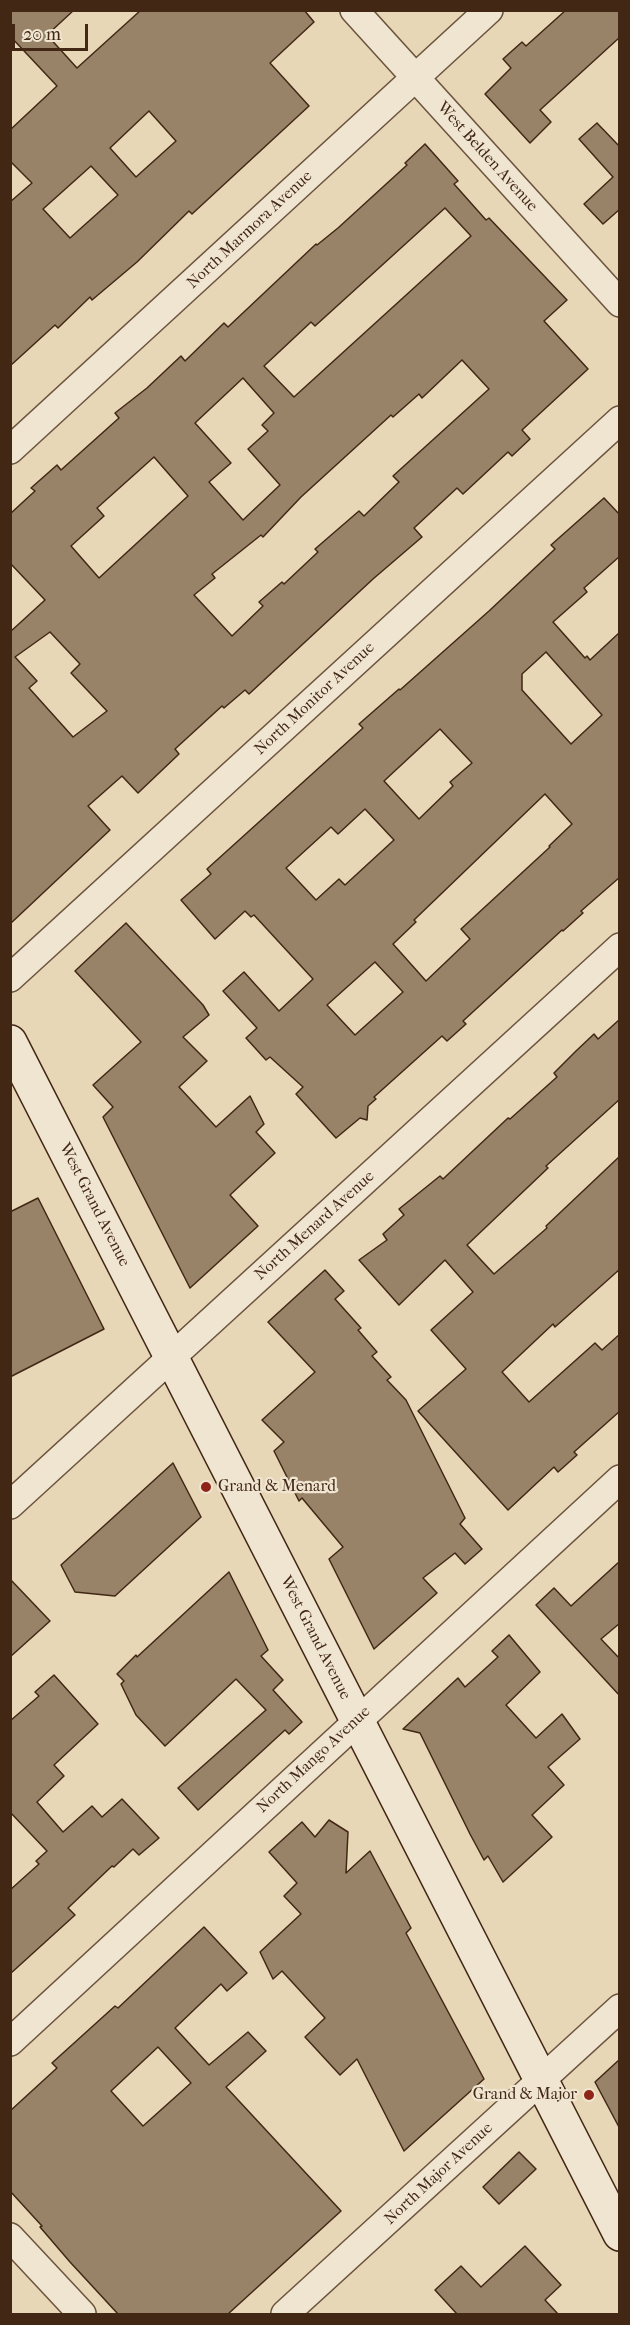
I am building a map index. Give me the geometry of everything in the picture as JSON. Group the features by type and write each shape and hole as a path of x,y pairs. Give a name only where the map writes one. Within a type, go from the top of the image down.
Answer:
{"main road":[{"name":"West Grand Avenue","path":"10,1042 620,2234"}],"street":[{"name":"West Belden Avenue","path":"354,10 620,303"},
{"name":"North Marmora Avenue","path":"10,450 489,10"},
{"name":"North Monitor Avenue","path":"10,978 620,420"},
{"name":"North Menard Avenue","path":"10,1504 620,947"},
{"name":"North Mango Avenue","path":"10,2042 620,1479"},
{"name":"North Major Avenue","path":"285,2314 620,2008"},
{"path":"10,2237 82,2314"}],"building":[{"path":"10,10 74,10 47,35 77,68 141,10 304,10 314,22 270,63 309,106 192,214 189,211 137,262 92,300 90,297 58,328 55,325 10,366 10,202 32,183 10,161 10,130 57,86 10,36","holes":["149,111 176,141 136,177 110,148","91,166 118,195 70,238 43,209"]},
{"path":"566,10 620,10 620,37 540,110 551,122 530,143 485,94 511,68 503,59 522,42 526,46"},
{"path":"597,123 620,147 620,209 603,224 584,204 613,177 579,139"},
{"path":"425,144 458,181 454,184 486,220 489,218 567,300 544,321 588,369 522,430 530,439 512,456 508,452 463,494 457,488 414,528 422,537 373,579 249,694 245,690 224,708 222,706 175,749 179,754 138,793 122,776 88,806 110,830 10,924 10,632 45,600 10,563 10,514 35,491 31,488 57,465 61,470 119,418 115,413 147,388 181,356 185,361 224,323 228,327 316,244 338,228 407,165 405,163","holes":["445,208 471,236 294,397 264,366 311,322 315,326","462,360 489,389 393,476 399,482 364,516 359,511 315,549 318,552 284,584 282,582 259,602 263,606 232,636 194,595 215,578 212,574 261,535 263,537 301,497 391,415 393,417 419,394 422,398","243,378 274,413 262,425 268,431 248,449 280,485 243,520 209,482 231,463 195,423","154,457 188,496 99,578 71,546 104,516 97,508","50,632 80,664 71,673 107,711 73,737 29,688 37,681 15,657"]},
{"path":"604,498 620,515 620,556 584,588 587,592 553,622 585,658 587,656 590,660 620,632 620,877 463,1021 466,1024 447,1041 442,1036 374,1097 376,1099 368,1106 367,1120 360,1118 336,1138 296,1094 303,1087 270,1057 266,1060 246,1038 257,1028 223,991 244,972 279,1011 313,979 254,915 251,917 245,911 215,939 181,900 211,874 207,869 363,728 359,724 489,611 555,549 551,545","holes":["546,652 602,715 571,744 522,690 522,674","440,729 472,763 450,782 453,786 419,819 384,781","545,794 572,824 461,929 470,939 426,981 393,944 416,922 414,920","365,809 394,840 345,885 339,879 316,900 286,868 331,827 338,834","375,962 403,992 355,1035 327,1005"]},
{"path":"126,923 203,1005 209,1015 183,1037 207,1061 179,1087 216,1127 250,1096 264,1124 256,1132 275,1153 230,1195 258,1226 190,1288 103,1117 113,1107 93,1085 141,1042 75,971"},
{"path":"620,1019 620,1099 546,1166 548,1168 467,1245 494,1274 547,1228 546,1226 620,1156 620,1269 555,1327 553,1324 502,1372 529,1402 595,1343 602,1350 620,1334 620,1411 574,1452 577,1455 558,1472 554,1467 508,1510 418,1411 466,1369 431,1330 473,1292 445,1260 399,1305 359,1260 387,1240 383,1234 404,1215 399,1209 440,1176 443,1179 508,1118 510,1119 557,1077 554,1073 594,1034 598,1039"},
{"path":"38,1198 104,1329 10,1377 10,1212"},
{"path":"325,1270 344,1291 335,1299 361,1328 358,1330 377,1352 372,1356 391,1377 387,1380 406,1400 465,1518 460,1524 482,1549 465,1564 455,1553 423,1578 437,1593 374,1649 329,1559 343,1547 302,1498 299,1501 274,1451 284,1442 262,1420 315,1372 268,1322"},
{"path":"173,1463 201,1517 115,1596 75,1592 61,1565"},
{"path":"620,1561 620,1623 601,1639 620,1659 620,1696 536,1605 554,1588 571,1606"},
{"path":"229,1572 268,1650 261,1656 283,1680 273,1690 302,1722 289,1734 285,1730 198,1810 178,1788 266,1710 236,1679 165,1746 136,1715 121,1684 124,1681 117,1674"},
{"path":"10,1579 50,1621 10,1657"},
{"path":"509,1635 540,1672 506,1705 536,1738 562,1714 580,1739 548,1767 564,1785 532,1815 552,1837 503,1882 488,1856 484,1860 420,1733 403,1729 458,1678 465,1687 498,1657 492,1651"},
{"path":"54,1675 98,1724 54,1765 64,1776 37,1802 63,1832 92,1806 102,1817 122,1799 159,1838 139,1855 133,1849 114,1867 112,1866 68,1908 75,1915 10,1974 10,1890 39,1864 36,1861 47,1851 10,1812 10,1721 39,1696 35,1692"},
{"path":"329,1820 348,1832 346,1873 370,1851 411,1928 406,1933 484,2079 404,2151 357,2059 340,2075 305,2037 325,2018 282,1971 273,1979 260,1952 301,1914 284,1896 297,1883 269,1852 302,1822 315,1837"},
{"path":"204,1927 247,1973 227,1991 221,1984 175,2028 209,2065 248,2032 266,2051 226,2087 341,2211 228,2314 118,2314 10,2191 10,2111 57,2068 52,2063 115,2006 118,2008","holes":["158,2047 191,2083 143,2126 111,2091"]},
{"path":"620,2059 620,2129 595,2082"},
{"path":"519,2152 536,2169 499,2204 483,2187"},
{"path":"525,2246 561,2285 545,2300 558,2314 457,2314 435,2290 461,2266 481,2287"}],"place":[{"name":"Grand & Menard","path":"206,1487"},
{"name":"Grand & Major","path":"589,2095"}]}
